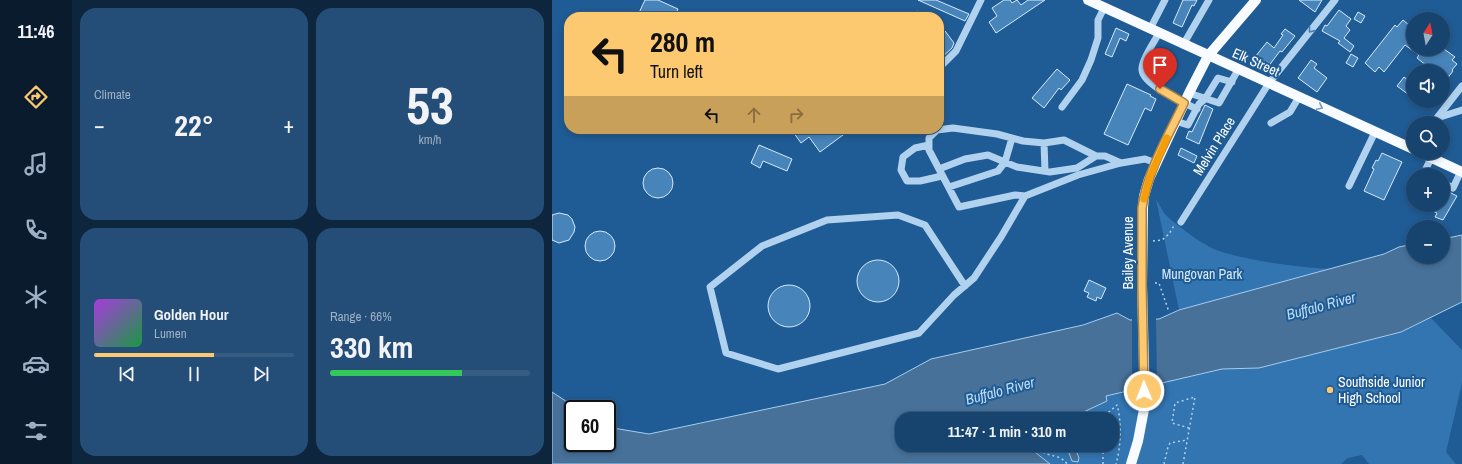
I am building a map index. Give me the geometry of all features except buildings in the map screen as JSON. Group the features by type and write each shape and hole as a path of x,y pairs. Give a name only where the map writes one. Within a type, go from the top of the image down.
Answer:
{"main road":[{"name":"Elk Street","path":"1088,0 1406,146"},
{"name":"Bailey Avenue","path":"1132,464 1145,404 1142,317 1142,208 1144,196 1149,179 1175,121 1208,56 1255,0"},
{"path":"1435,160 1461,172"}],"street":[{"path":"944,63 956,51 981,0"},
{"path":"1165,0 1142,69 1145,78 1160,89 1184,103 1197,108"},
{"path":"1183,44 1209,0"},
{"name":"Melvin Place","path":"1181,222 1269,83 1335,0"},
{"path":"1062,107 1082,80 1091,60 1098,38 1098,20 1104,8"},
{"path":"1189,93 1219,104 1238,70"},
{"path":"1175,121 1188,125 1199,104 1205,99 1218,78 1232,82"},
{"path":"1439,116 1462,86"},
{"path":"1271,123 1290,112 1299,97"},
{"path":"1447,116 1462,110"},
{"path":"944,129 953,128 997,134 1023,142 1044,143 1064,140 1096,156 1105,156 1121,163"},
{"path":"1348,186 1375,132"},
{"path":"933,134 929,138 928,150 959,207 1015,195 1025,196 1078,175 1121,163 1145,159 1156,163"},
{"path":"949,187 998,171 1005,162 1012,138"},
{"path":"1044,143 1045,171"},
{"path":"929,144 915,148 903,157 901,170 907,181 920,181 942,176"},
{"path":"939,169 965,159 988,155 1016,167 1050,172 1077,168 1096,156"},
{"path":"1450,186 1453,188 1461,172"},
{"path":"965,286 925,225 898,215 827,220 762,246 710,287 726,353 778,369 919,333 954,295 965,286 974,278 1001,237 1025,196"}],"path":[{"path":"1153,241 1162,240 1169,234 1176,223 1181,222"},
{"path":"1155,283 1160,283 1169,312"},
{"path":"1183,464 1195,398 1175,403 1172,423 1189,428"},
{"path":"1109,412 1117,405 1119,412"},
{"path":"1119,413 1119,445"},
{"path":"1164,464 1170,443 1187,440"},
{"path":"1042,452 1046,455 1059,457 1067,464"},
{"path":"1103,452 1103,464"},
{"path":"1118,452 1117,463 1120,464"}],"green space":[{"name":"Mungovan Park","path":"1156,199 1164,213 1170,219 1186,232 1216,250 1273,263 1330,269 1179,310"},
{"name":"Southside Junior High School","path":"1431,318 1462,350 1462,383 1446,452 1456,464 1369,464 1362,455 1348,458 1341,464 1050,464 1035,452 1119,452 1119,412 1084,412 1107,401 1106,396 1222,369 1259,368 1401,332"}],"water":[{"name":"Buffalo River","path":"1462,235 1462,302 1401,332 1259,368 1222,369 1106,396 1107,401 1084,412 895,412 895,452 1035,452 1050,464 552,464 552,392 564,400 564,452 616,452 616,428 649,434 885,384 931,359 1083,325 1117,313 1130,320 1159,319 1179,310 1384,254 1399,247 1406,246 1406,264 1450,264 1450,238"},
{"path":"1069,452 1077,452 1079,458 1078,462 1072,461"}],"pier":[{"path":"1156,317 1157,386 1132,392 1132,319"}],"slow traffic":[{"path":"1144,199 1149,179 1167,138"}],"place":[{"name":"Southside Junior High School","path":"1330,390"}],"route":[{"path":"1144,391 1142,208 1149,179 1184,103 1160,89"}]}
